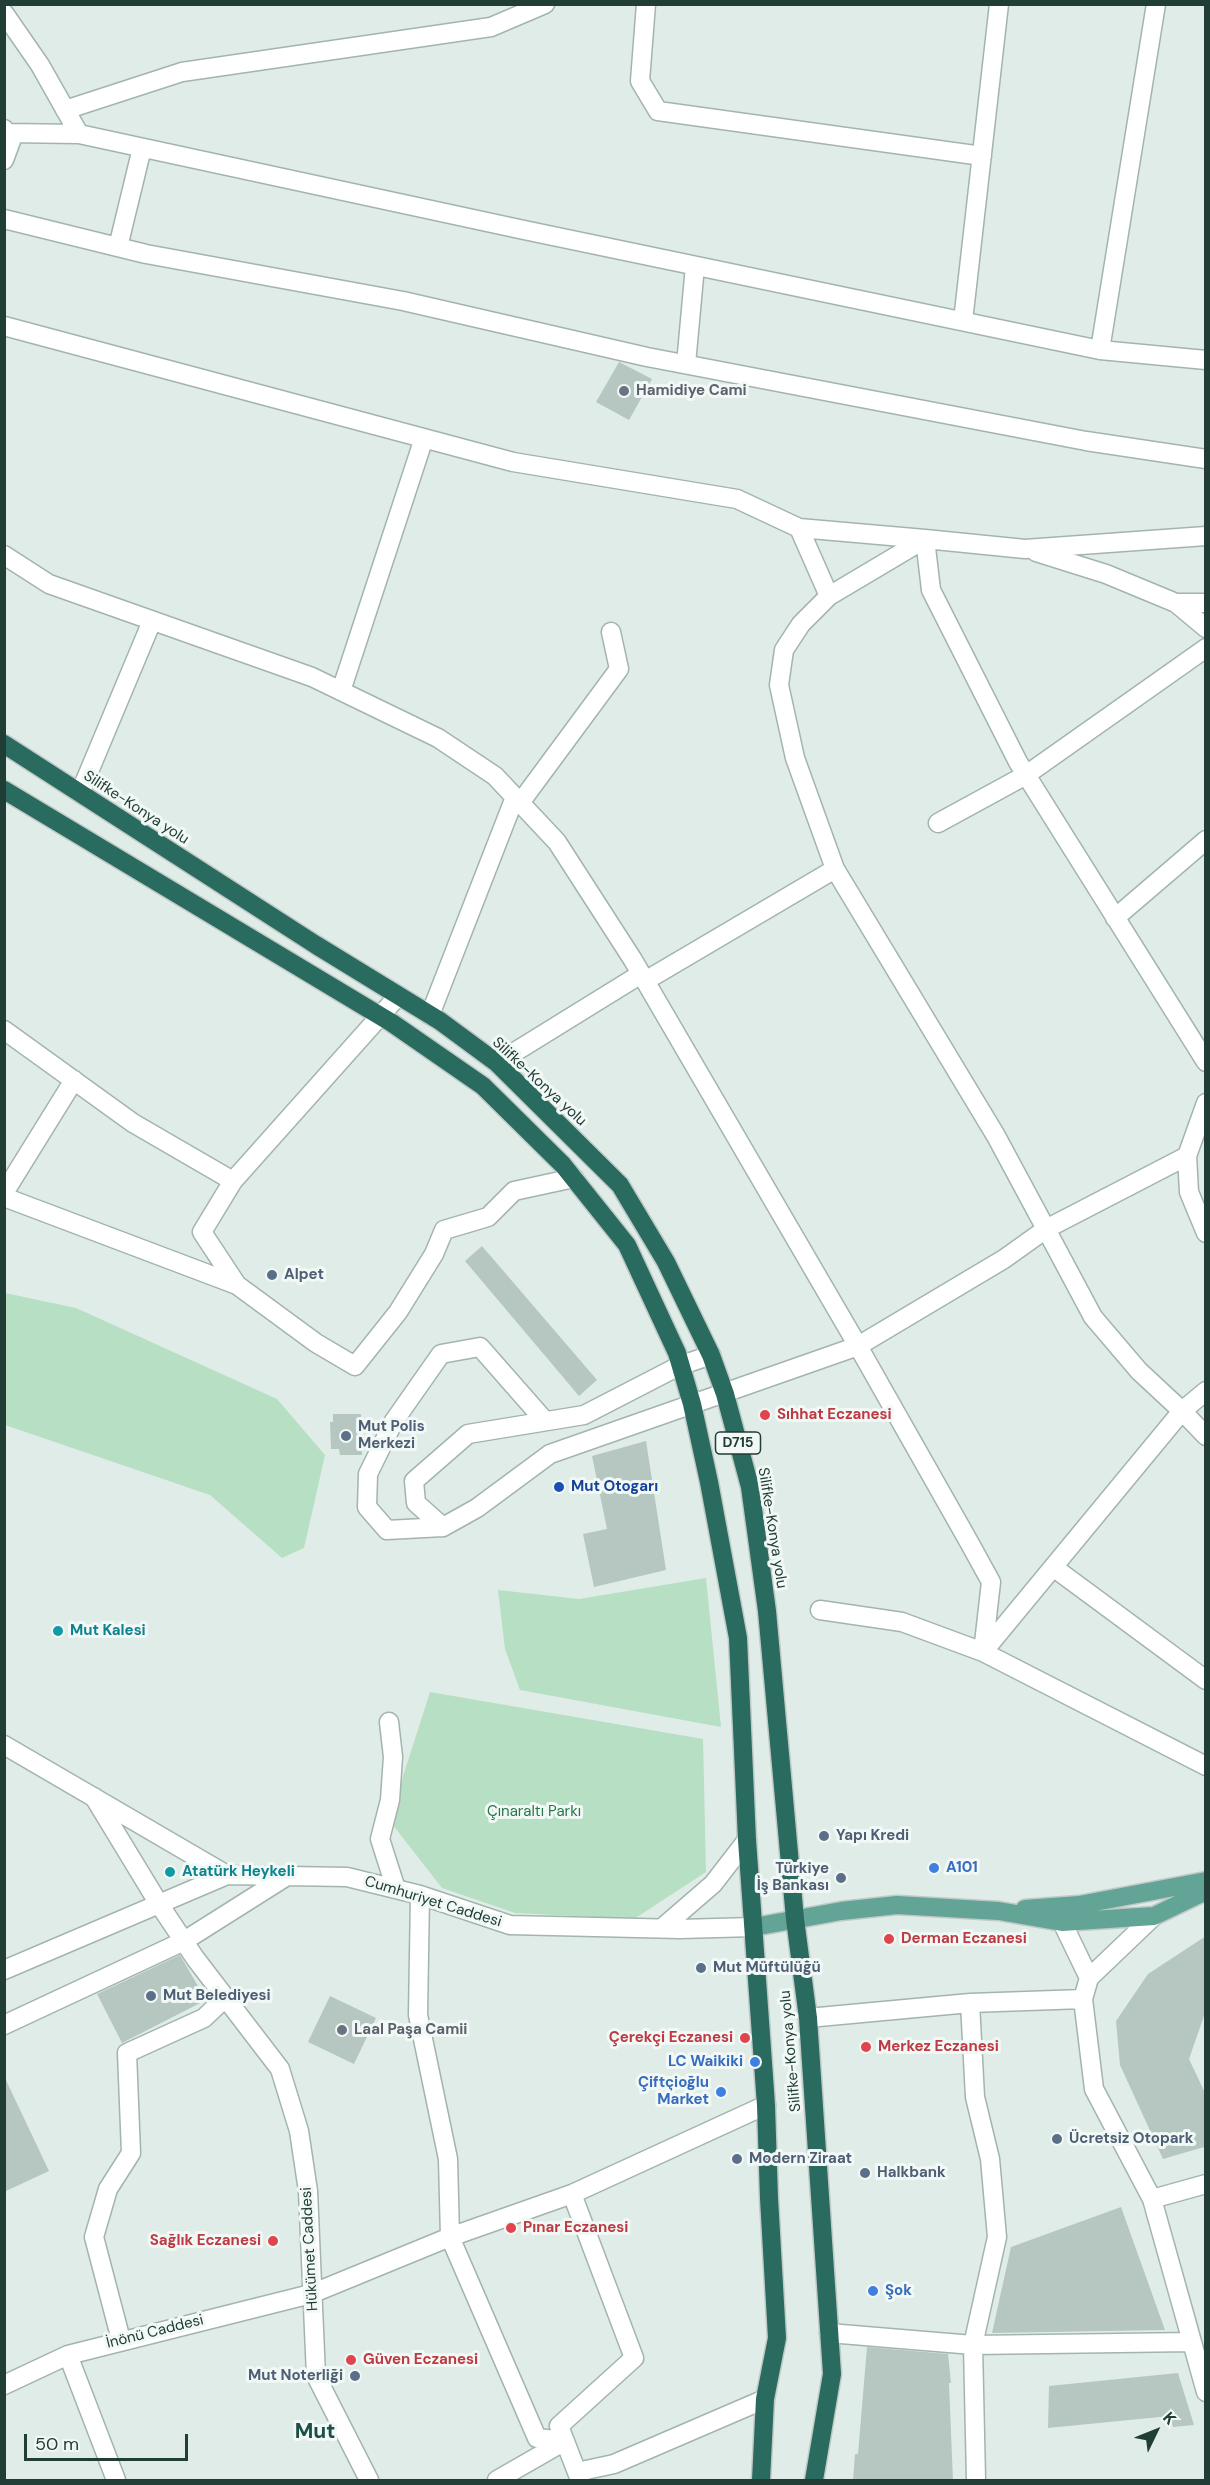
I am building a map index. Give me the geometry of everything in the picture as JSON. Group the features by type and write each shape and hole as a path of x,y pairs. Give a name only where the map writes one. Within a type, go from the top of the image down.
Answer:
{"highway":[{"name":"Silifke-Konya yolu","path":"4,744 430,1016 497,1062 620,1185 666,1262 711,1355 725,1394 750,1487 767,1611 795,1919 808,2018 832,2374 814,2481"},
{"name":"Silifke-Konya yolu","path":"4,790 379,1015 483,1086 563,1165 627,1245 676,1353 692,1404 738,1638 747,1840 766,2104 777,2338 765,2399 761,2481"}],"main road":[{"path":"999,1911 1079,1905 1206,1881"},
{"path":"754,1927 897,1905 999,1911 1062,1922 1154,1916 1206,1891"}],"street":[{"path":"65,110 182,72 491,27 545,4"},
{"path":"646,4 640,81 658,111 982,156"},
{"path":"963,321 999,4"},
{"path":"1101,350 1156,4"},
{"path":"4,14 40,65 78,134"},
{"path":"4,160 11,141 6,131 78,134 1101,350 1206,360"},
{"path":"118,247 142,148"},
{"path":"4,219 118,247 403,301 686,364 1086,441 1206,459"},
{"path":"686,364 695,266"},
{"path":"4,326 513,462 737,499 799,528 1025,549 1204,535"},
{"path":"341,691 424,438"},
{"path":"799,528 829,596"},
{"path":"925,539 829,596 801,624 784,650 779,685 795,758 835,869 996,1136 1093,1317 1140,1371 1206,1436"},
{"path":"925,539 931,590 1026,775 1206,1062"},
{"path":"1025,549 1106,574 1176,603 1206,628"},
{"path":"4,555 49,584 312,677 438,738 495,776 557,842 643,978 858,1346 991,1582 983,1652"},
{"path":"1176,603 1206,603"},
{"path":"80,793 152,621"},
{"path":"430,1016 518,800 619,669 611,632"},
{"path":"938,823 1026,775 1206,648"},
{"path":"1115,918 1206,840"},
{"path":"497,1062 835,869"},
{"path":"237,1285 202,1232 233,1180 398,996"},
{"path":"4,1030 133,1123 233,1180"},
{"path":"4,1193 74,1080"},
{"path":"1206,1103 1187,1156 1189,1192 1206,1233"},
{"path":"545,1421 480,1347 441,1354 394,1420 368,1474 367,1507 387,1530 443,1527 477,1508 550,1454 858,1346 1004,1259 1046,1229 1187,1156"},
{"path":"4,1197 237,1285 316,1343 356,1366 398,1312 434,1254 444,1230 488,1217 514,1191 574,1178"},
{"path":"443,1527 416,1503 414,1481 468,1434 584,1415 680,1366 711,1355"},
{"path":"983,1652 1182,1411 1206,1391"},
{"path":"1053,1568 1206,1680"},
{"path":"820,1610 902,1622 983,1652 1206,1766"},
{"path":"389,1722 393,1757 390,1800 380,1839 396,1889"},
{"name":"Cumhuriyet Caddesi","path":"7,1749 93,1795 227,1875 347,1877 420,1895 510,1925 754,1927"},
{"name":"Hükümet Caddesi","path":"93,1795 184,1941 280,2070 299,2131 308,2191 316,2376 369,2481"},
{"path":"662,1928 713,1884 747,1840"},
{"path":"4,1970 227,1875"},
{"path":"4,2025 184,1941 287,1876"},
{"path":"420,1895 418,2015 448,2158 450,2237 537,2438 565,2441"},
{"path":"1154,1916 1089,1978 1083,1999 1094,2089 1152,2199 1206,2392"},
{"path":"1062,1922 1089,1978"},
{"path":"121,2340 94,2237 108,2189 131,2153 127,2054 204,2018 225,1998"},
{"path":"808,2018 970,2003 1083,1999"},
{"path":"970,2003 975,2097 990,2159 997,2236 973,2345 976,2481"},
{"name":"İnönü Caddesi","path":"4,2385 68,2355 311,2294 450,2237 572,2194 766,2104"},
{"path":"1152,2199 1206,2184"},
{"path":"572,2194 634,2358 559,2426 578,2476 614,2464 765,2399"},
{"path":"829,2334 973,2345 1192,2343"},
{"path":"68,2355 116,2481"},
{"path":"497,2481 565,2441"}],"green space":[{"path":"5,1293 76,1308 277,1399 325,1455 304,1548 282,1558 210,1495 5,1425"},
{"path":"706,1578 721,1727 520,1690 505,1649 498,1590 579,1599"},
{"name":"Çınaraltı Parkı","path":"430,1692 703,1739 706,1872 634,1919 515,1913 442,1888 389,1820"}],"building":[{"name":"Hamidiye Cami","path":"619,362 652,379 629,420 596,402"},
{"path":"482,1246 597,1380 579,1396 465,1261"},
{"name":"Mut Polis Merkezi","path":"333,1414 361,1414 362,1455 340,1455 339,1449 331,1449 330,1422 333,1422"},
{"path":"646,1441 666,1570 594,1587 583,1534 607,1529 592,1456"},
{"path":"1206,1936 1206,2010 1189,2059 1206,2095 1204,2147 1163,2159 1120,2065 1116,2021 1148,1974"},
{"name":"Mut Belediyesi","path":"180,1955 206,2000 122,2043 97,1994"},
{"name":"Laal Paşa Camii","path":"330,1996 376,2018 354,2064 308,2042"},
{"path":"4,2076 49,2171 4,2192"},
{"path":"1121,2207 1165,2330 992,2333 1011,2247"},
{"path":"867,2347 948,2354 951,2383 949,2383 953,2481 853,2481 855,2454 858,2454"},
{"path":"1178,2373 1194,2425 1173,2427 1170,2416 1048,2428 1049,2386"}],"place":[{"name":"Hamidiye Cami","path":"624,391"},
{"name":"Alpet","path":"272,1275"},
{"name":"Sıhhat Eczanesi","path":"765,1415"},
{"name":"Mut Polis Merkezi","path":"346,1436"},
{"name":"Mut Otogarı","path":"559,1487"},
{"name":"Mut Kalesi","path":"58,1631"},
{"name":"Yapı Kredi","path":"824,1836"},
{"name":"A101","path":"934,1868"},
{"name":"Atatürk Heykeli","path":"170,1872"},
{"name":"Türkiye İş Bankası","path":"841,1878"},
{"name":"Derman Eczanesi","path":"889,1939"},
{"name":"Mut Müftülüğü","path":"701,1968"},
{"name":"Mut Belediyesi","path":"151,1996"},
{"name":"Laal Paşa Camii","path":"342,2030"},
{"name":"Çerekçi Eczanesi","path":"745,2038"},
{"name":"Merkez Eczanesi","path":"866,2047"},
{"name":"LC Waikiki","path":"755,2062"},
{"name":"Çiftçioğlu Market","path":"721,2092"},
{"name":"Ücretsiz Otopark","path":"1057,2139"},
{"name":"Modern Ziraat","path":"737,2159"},
{"name":"Halkbank","path":"865,2173"},
{"name":"Pınar Eczanesi","path":"511,2228"},
{"name":"Sağlık Eczanesi","path":"273,2241"},
{"name":"Şok","path":"873,2291"},
{"name":"Güven Eczanesi","path":"351,2360"},
{"name":"Mut Noterliği","path":"355,2376"}],"district":[{"name":"Mut","path":"315,2432"}]}
